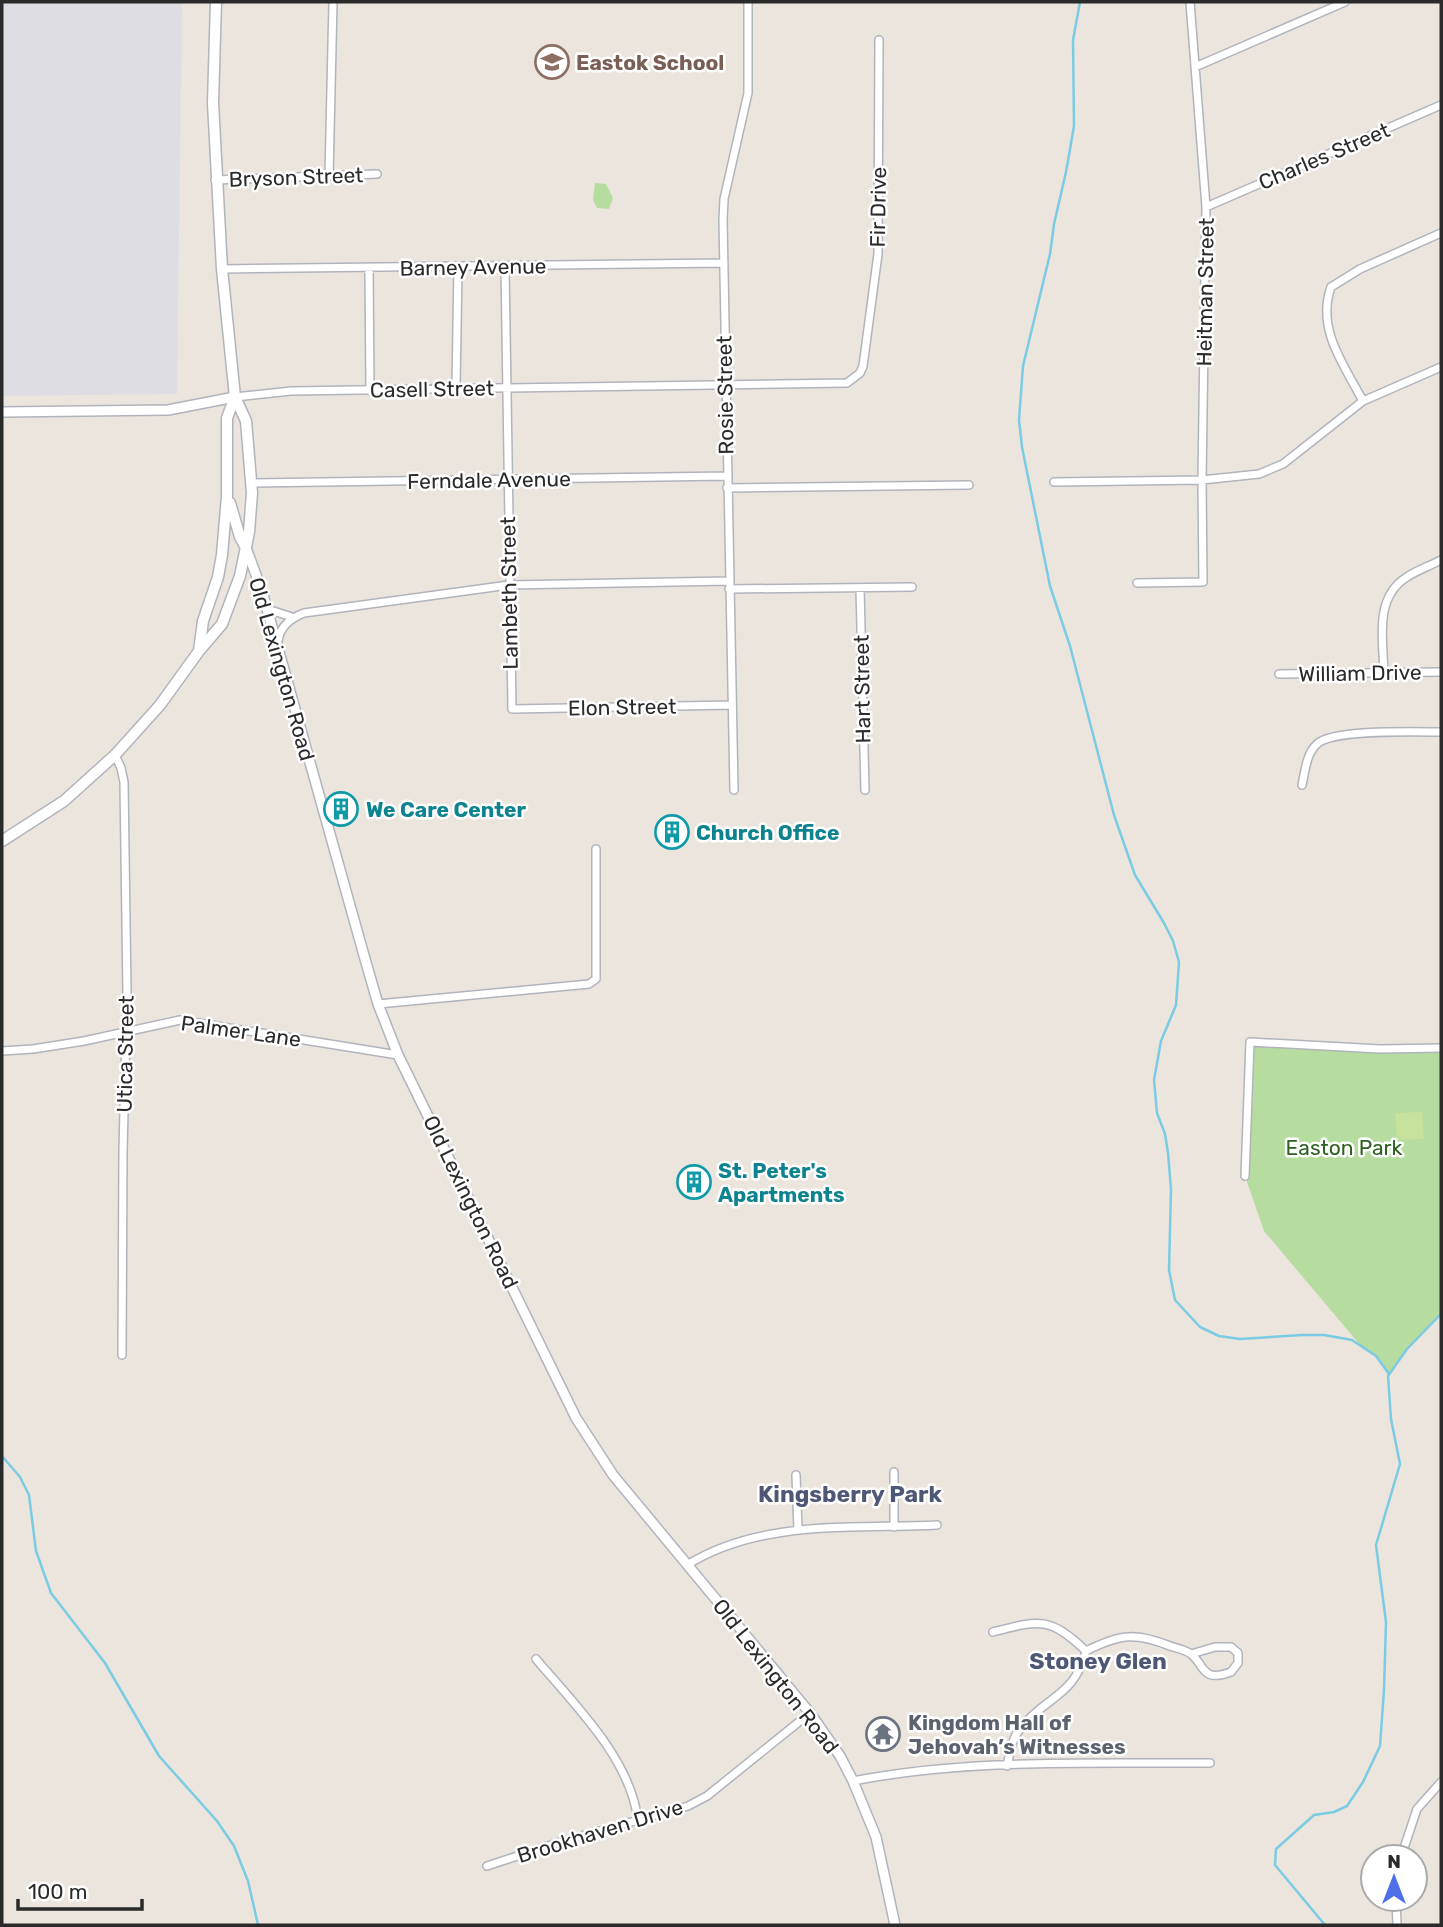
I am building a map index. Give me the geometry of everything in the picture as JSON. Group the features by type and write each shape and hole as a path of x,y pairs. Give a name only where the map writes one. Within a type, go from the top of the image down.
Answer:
{"main road":[{"name":"Old Lexington Road","path":"216,2 213,103 215,180 235,397 246,421 251,483 246,548"},
{"name":"Old Lexington Road","path":"227,482 227,418 235,397"},
{"path":"2,841 64,801 115,755 160,705 199,650 222,624 240,576 246,548 232,514 227,482"},
{"path":"199,650 203,621 218,578 222,555 227,482"}],"street":[{"path":"329,175 333,2"},
{"name":"Rosie Street","path":"734,790 724,386 724,199 748,93 748,2"},
{"name":"Heitman Street","path":"1137,583 1203,582 1206,207 1190,2"},
{"path":"1195,67 1345,2"},
{"name":"Fir Drive","path":"860,373 878,254 879,40"},
{"name":"Charles Street","path":"1206,207 1441,105"},
{"name":"Bryson Street","path":"215,180 377,174"},
{"path":"1363,401 1326,325 1331,288 1360,269 1441,233"},
{"name":"Barney Avenue","path":"222,269 723,263"},
{"path":"456,388 458,267"},
{"name":"Lambeth Street","path":"505,267 512,709"},
{"path":"369,268 370,391"},
{"path":"1054,482 1202,480 1259,474 1283,464 1363,401 1441,367"},
{"name":"Casell Street","path":"2,412 167,410 235,397 291,391 847,383 860,373"},
{"name":"Ferndale Avenue","path":"251,483 727,476"},
{"path":"727,488 969,485"},
{"name":"Old Lexington Road","path":"246,548 267,609 378,1004 398,1055 576,1418 613,1475 810,1713 840,1756 876,1838 895,1925"},
{"path":"1384,672 1383,610 1390,591 1405,577 1441,560"},
{"path":"277,647 278,635 292,617 304,613 509,585 912,587"},
{"name":"Hart Street","path":"860,588 865,790"},
{"path":"267,609 292,617"},
{"name":"William Drive","path":"1279,674 1441,672"},
{"name":"Elon Street","path":"512,709 732,705"},
{"path":"1302,785 1306,763 1317,744 1338,735 1441,732"},
{"name":"Utica Street","path":"115,755 124,782 126,1031 122,1355"},
{"path":"378,1004 589,984 596,979 596,849"},
{"name":"Palmer Lane","path":"2,1051 33,1049 188,1020 398,1055"},
{"path":"1245,1176 1250,1042 1380,1049 1441,1048"},
{"path":"894,1472 894,1527"},
{"path":"796,1475 798,1530"},
{"path":"687,1565 708,1552 735,1542 798,1530 937,1525"},
{"path":"993,1632 1035,1621 1054,1626 1086,1651"},
{"path":"1007,1766 1012,1742 1020,1728 1075,1680 1086,1651 1101,1643 1130,1635 1149,1637 1191,1654 1203,1671 1210,1674 1231,1672 1238,1663 1238,1653 1231,1647 1215,1647 1191,1654"},
{"path":"536,1659 604,1743 629,1785 638,1822"},
{"name":"Brookhaven Drive","path":"487,1866 560,1842 688,1806 706,1796 810,1713"},
{"path":"853,1781 901,1771 1007,1766 1210,1763"},
{"path":"1406,1843 1417,1809 1441,1782"}],"shaded area":[{"path":"2,2 182,2 177,394 2,396"}],"green space":[{"path":"595,183 606,184 613,198 609,209 597,208 593,200"},
{"name":"Easton Park","path":"1250,1042 1441,1048 1441,1314 1407,1349 1389,1374 1376,1356 1361,1346 1264,1231 1245,1176"},
{"path":"1422,1112 1424,1139 1397,1140 1395,1113"}],"waterway":[{"path":"1080,2 1073,40 1074,126 1050,254 1023,366 1019,420 1050,586 1070,646 1114,815 1135,875 1164,923 1179,962 1176,1005 1161,1041 1154,1080 1157,1113 1165,1134 1168,1153 1171,1189 1169,1270 1175,1300 1200,1327 1219,1336 1240,1339 1324,1335 1352,1340 1376,1356 1389,1374"},
{"path":"1325,1925 1275,1865 1276,1849 1314,1815 1334,1812 1347,1806 1363,1782 1380,1746 1386,1622 1376,1545 1400,1464 1391,1419 1388,1376 1407,1349 1441,1314"},
{"path":"2,1456 20,1477 29,1495 36,1551 51,1593 105,1663 159,1756 217,1821 234,1846 248,1881 258,1925"}],"place":[{"name":"Eastok School","path":"552,62"},
{"name":"We Care Center","path":"341,809"},
{"name":"Church Office","path":"672,832"},
{"name":"St. Peter's Apartments","path":"694,1182"},
{"name":"Kingdom Hall of Jehovah’s Witnesses","path":"883,1734"}],"district":[{"name":"Kingsberry Park","path":"850,1494"},
{"name":"Stoney Glen","path":"1098,1661"}]}
